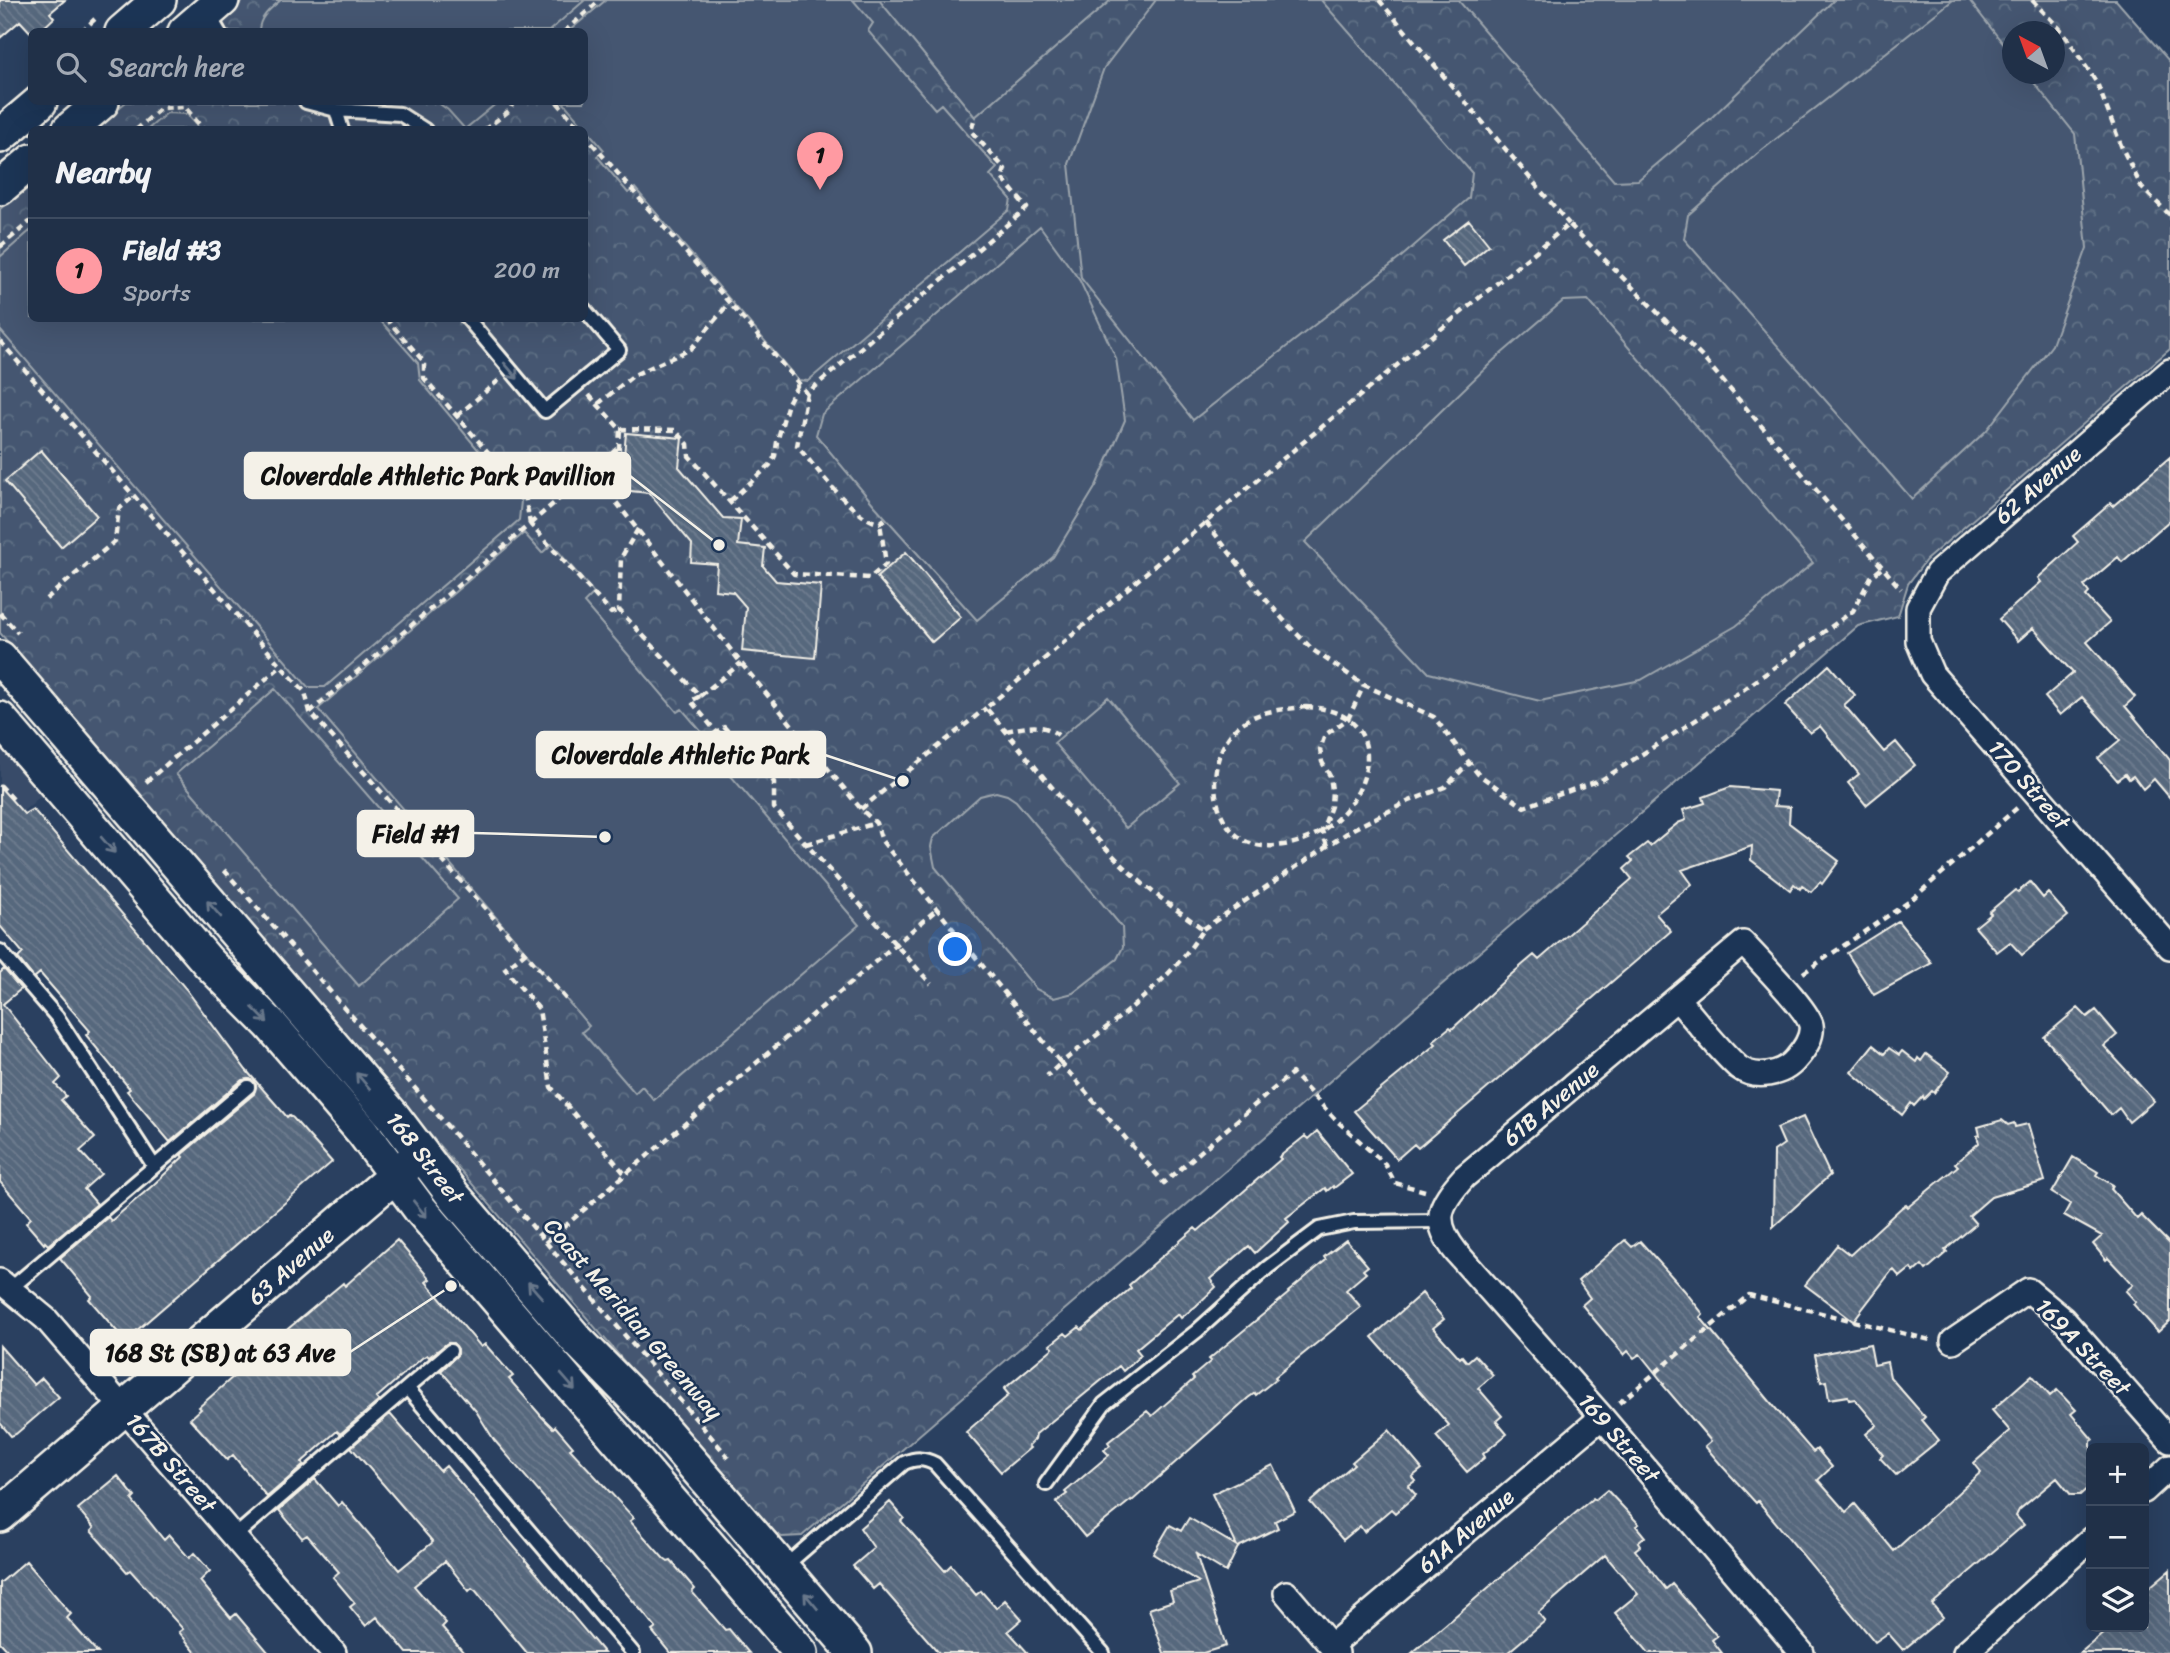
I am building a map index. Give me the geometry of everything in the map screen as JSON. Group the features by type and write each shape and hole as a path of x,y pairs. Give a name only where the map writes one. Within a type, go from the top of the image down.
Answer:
{"main road":[{"path":"127,28 159,0"},
{"path":"0,136 36,105"},
{"path":"74,126 98,105"},
{"path":"0,188 28,164"},
{"name":"168 Street","path":"0,658 393,1116 453,1195 576,1339 648,1412 855,1653"},
{"path":"0,690 106,808 127,827 156,842"},
{"name":"168 Street","path":"0,719 208,962 270,1024 338,1103 420,1209 801,1653"},
{"name":"63 Avenue","path":"0,1515 421,1153"}],"street":[{"name":"62 Avenue","path":"1918,608 1937,573 2170,372"},
{"name":"170 Street","path":"1918,608 1918,641 1932,674 2170,947"},
{"name":"61B Avenue","path":"1440,1220 1446,1198 1464,1177 1743,943 1802,1010 1811,1025 1808,1043 1794,1062 1776,1072 1758,1075 1740,1068 1677,999"},
{"name":"169 Street","path":"1440,1220 1444,1237 1456,1252 1602,1416 1802,1653"},
{"name":"167B Street","path":"5,1285 46,1319 334,1653"},
{"name":"169A Street","path":"1953,1341 2028,1290 2063,1318 2170,1441"},
{"name":"61A Avenue","path":"1286,1593 1334,1649 1602,1416"},
{"path":"2149,1486 2170,1467"},
{"path":"1965,1653 2086,1544"}],"lane":[{"path":"318,105 337,110 400,114 419,126"},
{"path":"337,110 341,126"},
{"path":"470,322 545,411 619,350 588,314"},
{"path":"0,951 57,1017 154,1166"},
{"path":"5,1285 248,1087"},
{"path":"1046,1484 1104,1404 1319,1229 1353,1222 1440,1220"},
{"path":"234,1537 450,1351"},
{"path":"408,1389 634,1653"},
{"path":"783,1568 904,1464 912,1460 928,1460 935,1464 1103,1653"}],"path":[{"path":"568,28 600,0"},
{"path":"1378,0 1569,224 1704,359 1918,608"},
{"path":"2032,0 2062,31 2096,83 2122,148 2142,188 2170,215"},
{"path":"489,126 510,110 512,105"},
{"path":"559,105 577,126"},
{"path":"141,126 161,108 185,107 201,126"},
{"path":"886,519 880,523 871,522 854,508 797,446 807,393 1027,208 1002,178 1004,169 971,131 975,117"},
{"path":"588,139 807,393"},
{"path":"0,247 28,222"},
{"path":"860,809 986,708 1206,522 1569,224"},
{"path":"598,404 634,375 691,349 729,303"},
{"path":"389,322 424,362 424,378 525,495 530,524 611,613 620,610"},
{"path":"0,341 305,692 310,712 566,999"},
{"path":"457,416 510,370"},
{"path":"730,501 770,466 788,403 798,384"},
{"path":"579,385 620,429 616,502 741,663 860,809 876,823 882,841 936,910 1061,1063 1164,1183 1292,1073 1335,1119 1385,1164 1395,1183 1433,1193"},
{"path":"620,429 676,430 688,444 690,456 794,573 870,578 887,564 880,523"},
{"path":"310,712 620,446"},
{"path":"510,478 617,481"},
{"path":"46,599 115,541 120,509 134,496"},
{"path":"1206,522 1288,625 1313,650 1364,685 1434,717 1478,774 1524,807 1603,779 1743,690 1853,611 1871,577 1882,568"},
{"path":"638,529 621,558 620,610 700,696"},
{"path":"741,663 691,701 717,733 724,727 774,782 774,808 930,984"},
{"path":"146,782 281,666"},
{"path":"1327,846 1322,831 1331,806 1332,790 1330,776 1322,762 1320,750 1325,736 1348,719 1364,685"},
{"path":"986,708 1076,816 1111,852 1144,884 1203,929"},
{"path":"1325,708 1348,719 1358,729 1365,743 1365,774 1352,805 1341,818 1322,831 1302,841 1283,845 1249,844 1238,838 1230,828 1216,801 1214,767 1228,738 1243,722 1278,709 1325,708"},
{"path":"1005,731 1031,726 1049,728 1058,736"},
{"path":"1047,1076 1168,973 1190,951 1203,929 1353,829 1407,802 1445,787 1469,763"},
{"path":"0,785 13,799"},
{"path":"1782,987 1910,901 2035,792"},
{"path":"806,844 876,823"},
{"path":"545,1243 936,910"},
{"path":"526,952 505,969 539,1009 551,1087 625,1174"},
{"name":"Coast Meridian Greenway","path":"434,1112 732,1461"},
{"path":"1602,1416 1749,1295 1934,1341 1953,1341"}],"shaded area":[{"path":"0,746 42,795 0,831"}],"green space":[{"path":"244,0 2116,0 2170,62 2170,349 1926,560 1908,584 1898,616 1858,626 802,1536 782,1537 766,1527 0,633 0,209 28,185 28,322 588,322 588,126 97,126 122,105 588,105 588,28 211,28"},
{"path":"281,0 585,0 552,28 260,28 263,17"},
{"path":"606,0 853,0 873,23 868,31 935,109 941,104 997,168 990,175 1011,199 1009,210 808,381 798,380 635,188 628,193 597,156 604,150 588,131 588,126 584,126 566,105 588,105 588,28 573,28"},
{"path":"879,0 1111,0 975,117"},
{"path":"1156,0 1321,0 1472,173 1469,198 1400,258 1193,420 1081,278 1069,164 1104,68"},
{"path":"1458,0 1834,0 1708,121 1638,180 1614,181"},
{"path":"1953,0 1969,0 2002,42 2002,84 2035,84 2075,134 2087,248 2052,345 1986,431 1912,499 1684,239 1688,215 1757,154"},
{"path":"441,105 494,105 469,126 462,126"},
{"path":"167,113 187,114 197,126 152,126"},
{"path":"1040,226 1080,281 1116,358 1125,420 1096,486 1053,557 977,620 875,506 816,435 822,414"},
{"path":"28,233 28,322 382,322 418,363 420,380 521,501 519,520 325,687 308,687 0,330 0,257"},
{"path":"1588,300 1813,563 1736,626 1641,680 1540,701 1429,673 1305,542 1494,360 1563,301"},
{"path":"524,533 542,553 552,544 594,593 584,603 677,712 682,709 712,744 707,748 859,925 654,1100 642,1086 635,1093 582,1032 589,1026 318,709"},
{"path":"275,689 458,899 359,986 176,774"},
{"path":"1108,697 1180,783 1126,828 1054,743"},
{"path":"996,792 1016,801 1122,927 1123,947 1117,959 1073,993 1054,998 1036,989 935,867 931,847 933,838 980,796"}],"building":[{"path":"0,0 65,0 50,13 54,18 43,28 28,30 20,21 0,38"},
{"path":"1469,220 1489,245 1464,266 1443,240"},
{"path":"626,433 682,438 679,467 723,518 741,519 738,545 765,548 763,566 776,581 821,585 815,658 742,651 746,607 733,592 715,590 717,564 691,562 692,544 649,493 621,490"},
{"path":"41,450 97,516 61,547 5,481"},
{"path":"2170,457 2170,520 2122,562 2118,557 2084,586 2089,593 2086,596 2110,622 2087,642 2135,697 2125,706 2170,760 2170,798 2154,779 2143,789 2133,776 2129,779 2125,774 2117,780 2098,758 2120,740 2082,697 2060,715 2045,697 2073,673 2033,628 2018,641 1999,619 2041,582 2038,578 2078,542 2073,536"},
{"path":"906,552 961,617 932,642 877,577"},
{"path":"1829,665 1855,695 1844,705 1884,752 1896,742 1915,765 1866,805 1848,783 1859,774 1820,726 1810,733 1785,705"},
{"path":"0,787 24,814 33,809 186,989 246,1070 287,1117 289,1115 293,1118 332,1162 128,1338 124,1333 121,1336 89,1299 92,1296 60,1258 108,1217 111,1221 152,1186 183,1157 181,1155 254,1094 256,1085 250,1079 242,1080 170,1142 127,1091 130,1089 86,1035 90,1031 40,973 34,978 18,958 23,953 0,926"},
{"path":"1730,787 1776,791 1774,806 1790,807 1789,823 1839,861 1822,884 1820,882 1811,892 1794,884 1790,890 1751,860 1752,846 1682,870 1692,884 1656,914 1671,931 1418,1148 1414,1144 1397,1159 1354,1111 1436,1044 1433,1041 1450,1027 1452,1029 1534,955 1539,960 1632,879 1624,869 1633,861 1629,857 1647,843 1650,846 1678,823 1686,820 1683,810 1705,803 1703,797"},
{"path":"2030,882 2043,898 2048,893 2068,916 2022,955 2010,942 1997,952 1975,927 2015,890 2018,892"},
{"path":"1898,921 1932,963 1874,995 1847,953"},
{"path":"4,969 21,989 3,1004 61,1078 55,1084 66,1096 61,1100 95,1138 80,1151 101,1174 84,1189 97,1204 48,1245 45,1242 44,1244 26,1223 31,1218 0,1182 0,973"},
{"path":"2078,1008 2087,1017 2096,1010 2117,1035 2104,1046 2154,1101 2129,1122 2119,1108 2111,1115 2044,1037"},
{"path":"1873,1045 1884,1054 1889,1048 1899,1055 1902,1051 1916,1062 1918,1058 1921,1061 1926,1054 1950,1072 1934,1093 1932,1091 1924,1099 1923,1096 1914,1106 1911,1103 1902,1115 1851,1072"},
{"path":"1803,1117 1830,1175 1773,1227 1774,1151 1784,1144 1777,1128"},
{"path":"2002,1120 2008,1125 2014,1123 2015,1127 2028,1124 2045,1181 1991,1197 1969,1216 1976,1224 1926,1270 1922,1265 1914,1272 1911,1268 1900,1277 1893,1269 1853,1321 1805,1285 1837,1245 1850,1255 1902,1207 1908,1207 1958,1166 1955,1163 1979,1143 1978,1127"},
{"path":"1317,1131 1352,1174 1334,1188 1333,1186 1327,1191 1325,1188 1286,1218 1289,1222 1255,1253 1249,1246 1210,1279 1216,1287 1196,1306 1181,1318 1178,1314 1136,1349 1141,1355 1123,1371 1119,1366 1036,1434 1028,1446 1030,1448 1001,1472 966,1432 1009,1395 1004,1389 1053,1348 1050,1345 1065,1333 1068,1336 1079,1327 1082,1330 1195,1228 1198,1231 1281,1159 1279,1157 1305,1136 1308,1139"},
{"path":"2073,1157 2113,1185 2111,1189 2137,1219 2141,1215 2170,1244 2170,1321 2158,1332 2133,1304 2136,1302 2126,1291 2133,1285 2093,1244 2102,1236 2064,1215 2070,1204 2052,1193"},
{"path":"397,1240 430,1279 426,1282 481,1347 485,1344 513,1376 509,1379 542,1417 553,1428 555,1426 573,1447 570,1449 634,1518 630,1521 664,1559 671,1561 695,1589 692,1592 749,1653 670,1653 652,1631 656,1628 494,1440 476,1411 441,1371 458,1354 453,1343 448,1343 429,1357 427,1355 422,1358 376,1398 379,1401 340,1434 337,1431 267,1497 233,1455 227,1460 190,1419 201,1409 199,1407 277,1338 343,1283 345,1286"},
{"path":"1346,1240 1368,1266 1363,1270 1366,1273 1346,1290 1361,1307 1275,1377 1276,1379 1248,1398 1132,1501 1085,1537 1056,1502 1109,1455 1104,1450 1110,1445 1108,1442 1147,1411 1152,1416 1194,1379 1192,1377 1211,1361 1209,1359 1289,1293 1326,1260 1324,1257"},
{"path":"1625,1240 1632,1247 1640,1241 1684,1290 1703,1314 1700,1317 1782,1416 1813,1452 1817,1449 1832,1467 1818,1480 1846,1512 1855,1504 1894,1551 1981,1472 1974,1463 2010,1431 1992,1410 2032,1375 2050,1396 2057,1390 2076,1410 2071,1414 2093,1440 2086,1443 2086,1490 2080,1495 2071,1495 2057,1478 2019,1510 2016,1516 2024,1525 1932,1604 1943,1617 1903,1650 1888,1633 1875,1642 1758,1501 1756,1503 1705,1446 1711,1441 1640,1354 1634,1358 1628,1351 1624,1355 1582,1305 1590,1298 1578,1281"},
{"path":"1422,1293 1444,1319 1433,1328 1460,1358 1462,1356 1467,1362 1475,1355 1493,1375 1478,1388 1502,1416 1496,1421 1507,1434 1467,1472 1436,1436 1449,1425 1372,1337"},
{"path":"1870,1344 1874,1365 1887,1362 1890,1377 1925,1417 1922,1420 1939,1440 1896,1475 1880,1458 1883,1455 1866,1434 1877,1425 1855,1399 1849,1400 1848,1396 1829,1399 1826,1381 1821,1382 1815,1355"},
{"path":"0,1346 34,1385 42,1378 59,1397 11,1436 0,1423"},
{"path":"390,1414 440,1471 446,1466 604,1653 527,1653 476,1591 472,1588 469,1591 445,1561 414,1586 446,1623 442,1627 464,1653 407,1653 377,1617 366,1626 350,1607 355,1603 333,1577 339,1572 307,1535 302,1538 279,1510 315,1479 338,1506 342,1502 399,1570 433,1542 351,1447"},
{"path":"1389,1430 1422,1469 1412,1477 1415,1481 1408,1486 1416,1495 1395,1513 1391,1509 1364,1532 1360,1526 1343,1540 1310,1502"},
{"path":"1273,1465 1295,1511 1275,1521 1278,1528 1238,1547 1226,1572 1196,1554 1226,1646 1203,1653 1164,1653 1149,1609 1173,1601 1170,1591 1199,1582 1153,1554 1170,1525 1181,1531 1189,1518 1237,1546 1212,1494"},
{"path":"118,1476 135,1497 132,1500 164,1540 169,1535 189,1558 194,1553 210,1571 200,1581 231,1618 236,1614 269,1653 196,1653 179,1632 183,1629 91,1531 94,1528 78,1509"},
{"path":"1607,1490 1639,1524 1636,1526 1645,1537 1635,1550 1666,1589 1672,1584 1717,1636 1712,1640 1722,1653 1649,1653 1615,1613 1638,1594 1605,1555 1538,1613 1545,1621 1507,1653 1412,1653 1593,1498 1595,1500"},
{"path":"890,1502 904,1518 901,1521 945,1571 951,1565 976,1595 981,1591 996,1608 1005,1600 1022,1619 1008,1631 1028,1653 939,1653 879,1584 873,1589 853,1566 874,1548 860,1528"},
{"path":"26,1561 71,1614 67,1618 98,1653 10,1653 0,1642 0,1583"},
{"path":"2170,1570 2170,1653 2080,1653 2105,1632 2149,1632 2149,1588"}],"place":[{"name":"Field #3","path":"820,190"},
{"name":"Cloverdale Athletic Park Pavillion","path":"719,545"},
{"name":"Cloverdale Athletic Park","path":"903,781"},
{"name":"Field #1","path":"605,837"},
{"name":"168 St (SB) at 63 Ave","path":"451,1286"}]}
